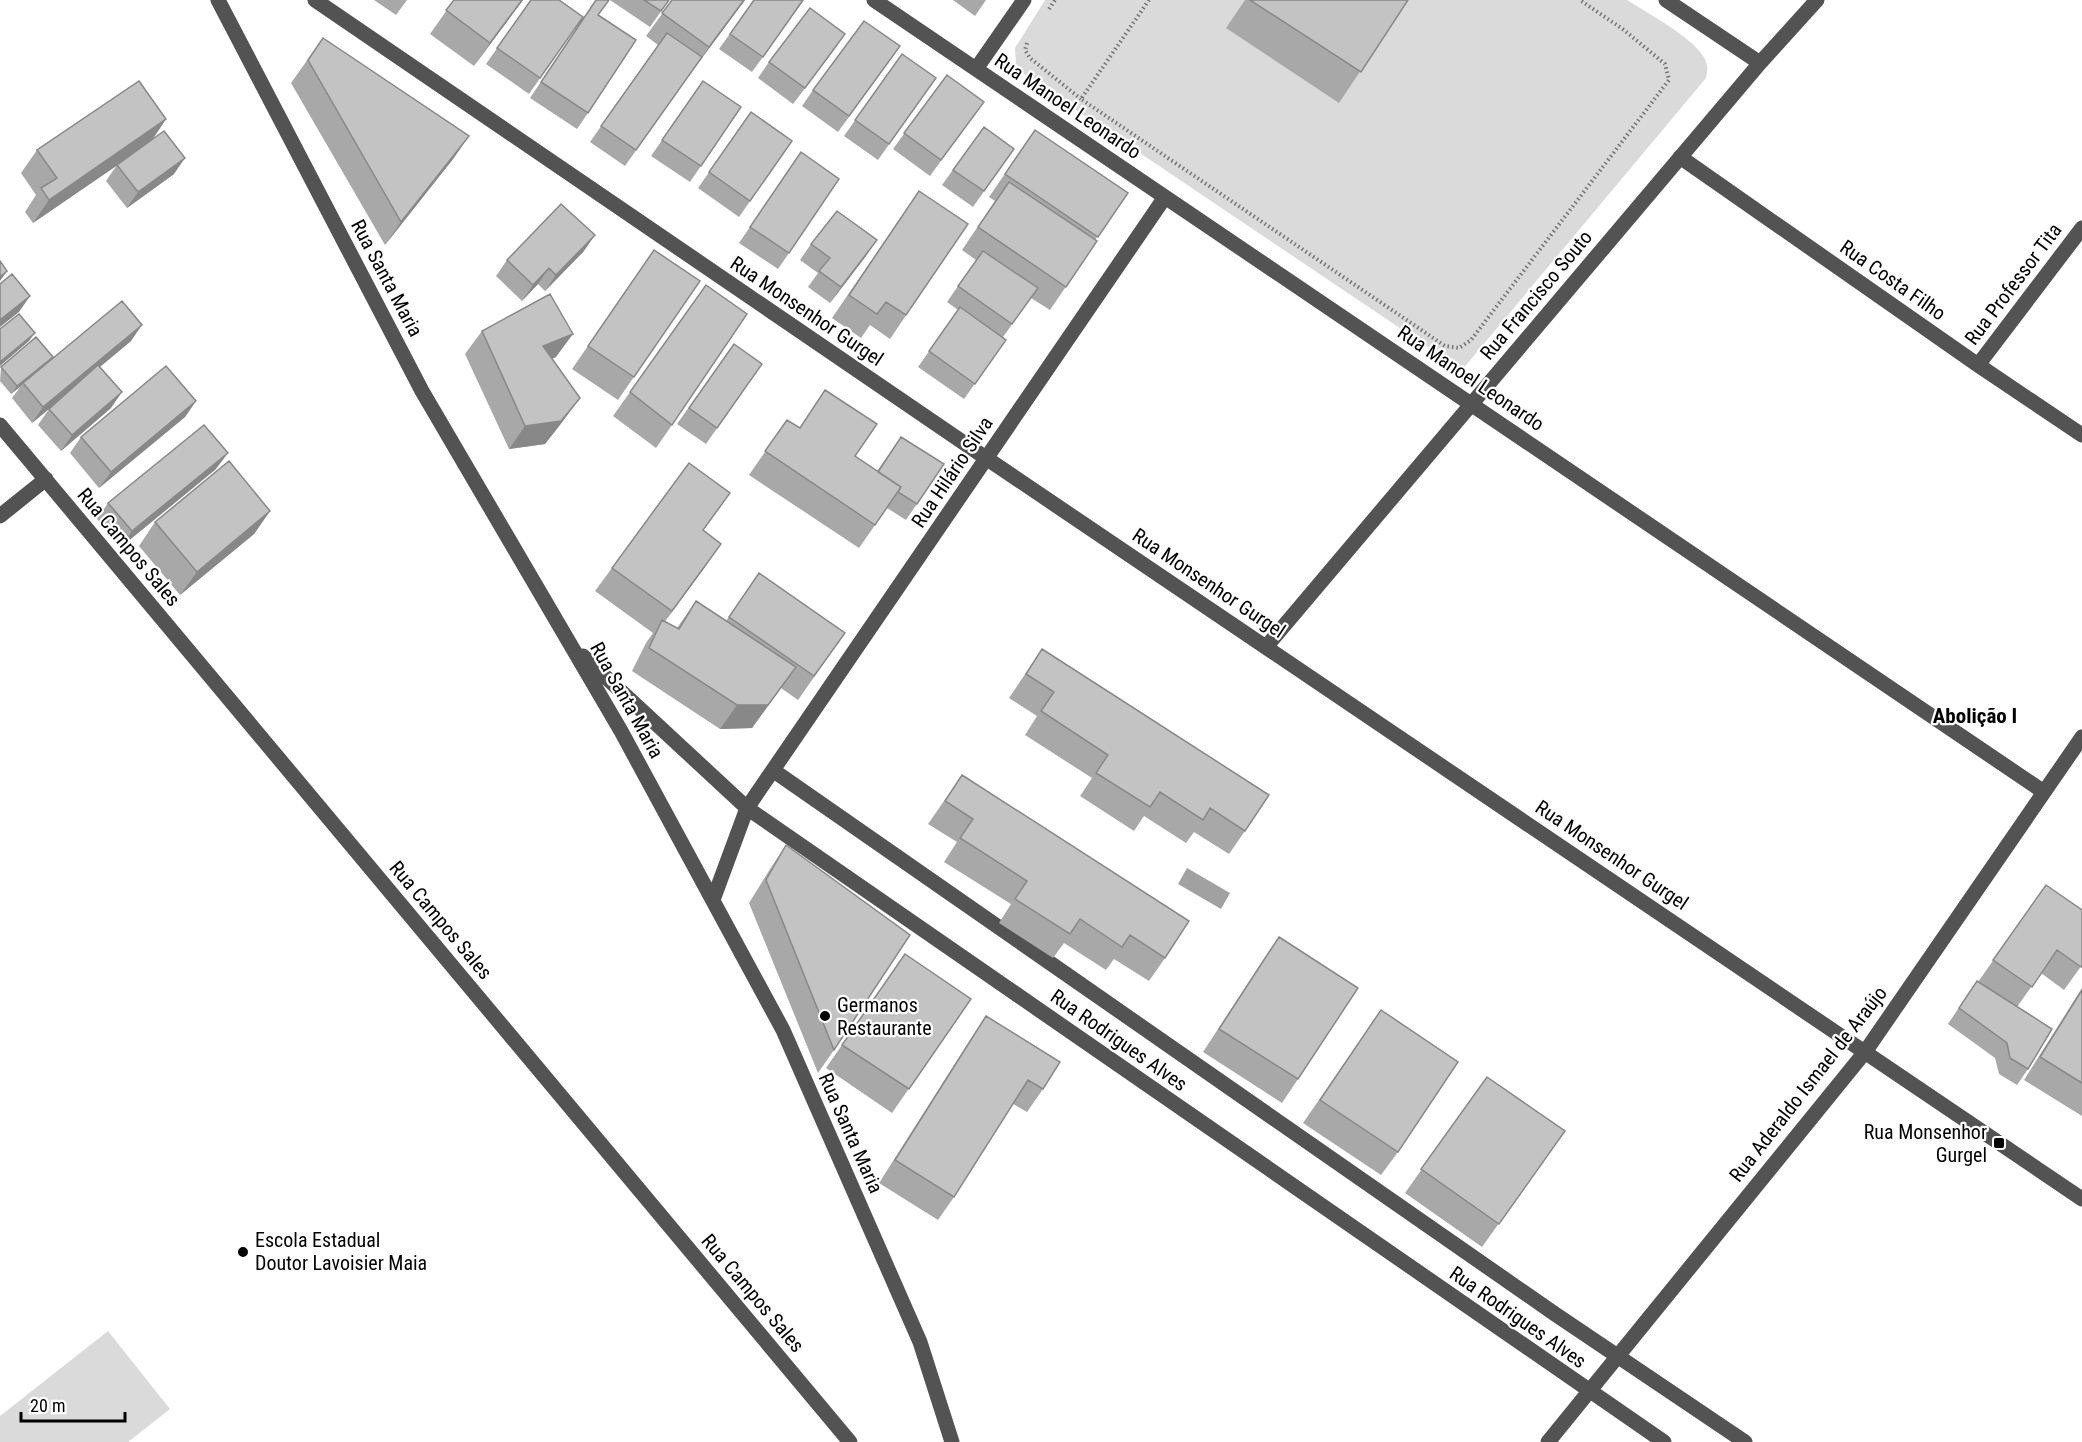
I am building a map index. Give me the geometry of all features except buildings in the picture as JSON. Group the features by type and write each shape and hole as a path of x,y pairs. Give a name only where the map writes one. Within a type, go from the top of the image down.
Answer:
{"street":[{"name":"Rua Santa Maria","path":"218,0 422,391 621,731 783,1030 920,1342 952,1442"},
{"name":"Rua Monsenhor Gurgel","path":"315,0 986,458 2082,1199"},
{"name":"Rua Manoel Leonardo","path":"874,0 2044,792"},
{"path":"976,69 1024,0"},
{"path":"1665,0 1760,63"},
{"name":"Rua Francisco Souto","path":"1266,647 1760,63 1817,0"},
{"name":"Rua Costa Filho","path":"1680,157 2082,435"},
{"name":"Rua Hilário Silva","path":"712,900 747,808 1165,196"},
{"name":"Rua Professor Tita","path":"1978,365 2082,228"},
{"name":"Rua Campos Sales","path":"0,425 850,1442"},
{"path":"0,516 46,479"},
{"name":"Rua Rodrigues Alves","path":"572,645 747,808 1664,1442"},
{"name":"Rua Aderaldo Ismael de Araújo","path":"1548,1442 1865,1052 2082,737"},
{"name":"Rua Rodrigues Alves","path":"774,771 1617,1356 1745,1442"}],"path":[{"path":"1044,16 1055,0"},
{"path":"1081,99 1149,0"},
{"path":"1028,40 1025,50 1030,58 1081,99 1445,346 1459,348 1471,340 1669,80 1665,64 1624,30 1580,0"}],"shaded area":[{"path":"1045,0 1627,0 1668,25 1697,48 1705,59 1707,72 1706,78 1462,370 1027,77 1016,64 1015,48"},
{"path":"1187,868 1230,893 1221,909 1178,884"},
{"path":"108,1331 170,1409 128,1442 0,1442 0,1416"}],"place":[{"name":"Germanos Restaurante","path":"825,1016"},
{"name":"Rua Monsenhor Gurgel","path":"1999,1143"},
{"name":"Escola Estadual Doutor Lavoisier Maia","path":"243,1252"}],"district":[{"name":"Abolição I","path":"1975,716"}]}
